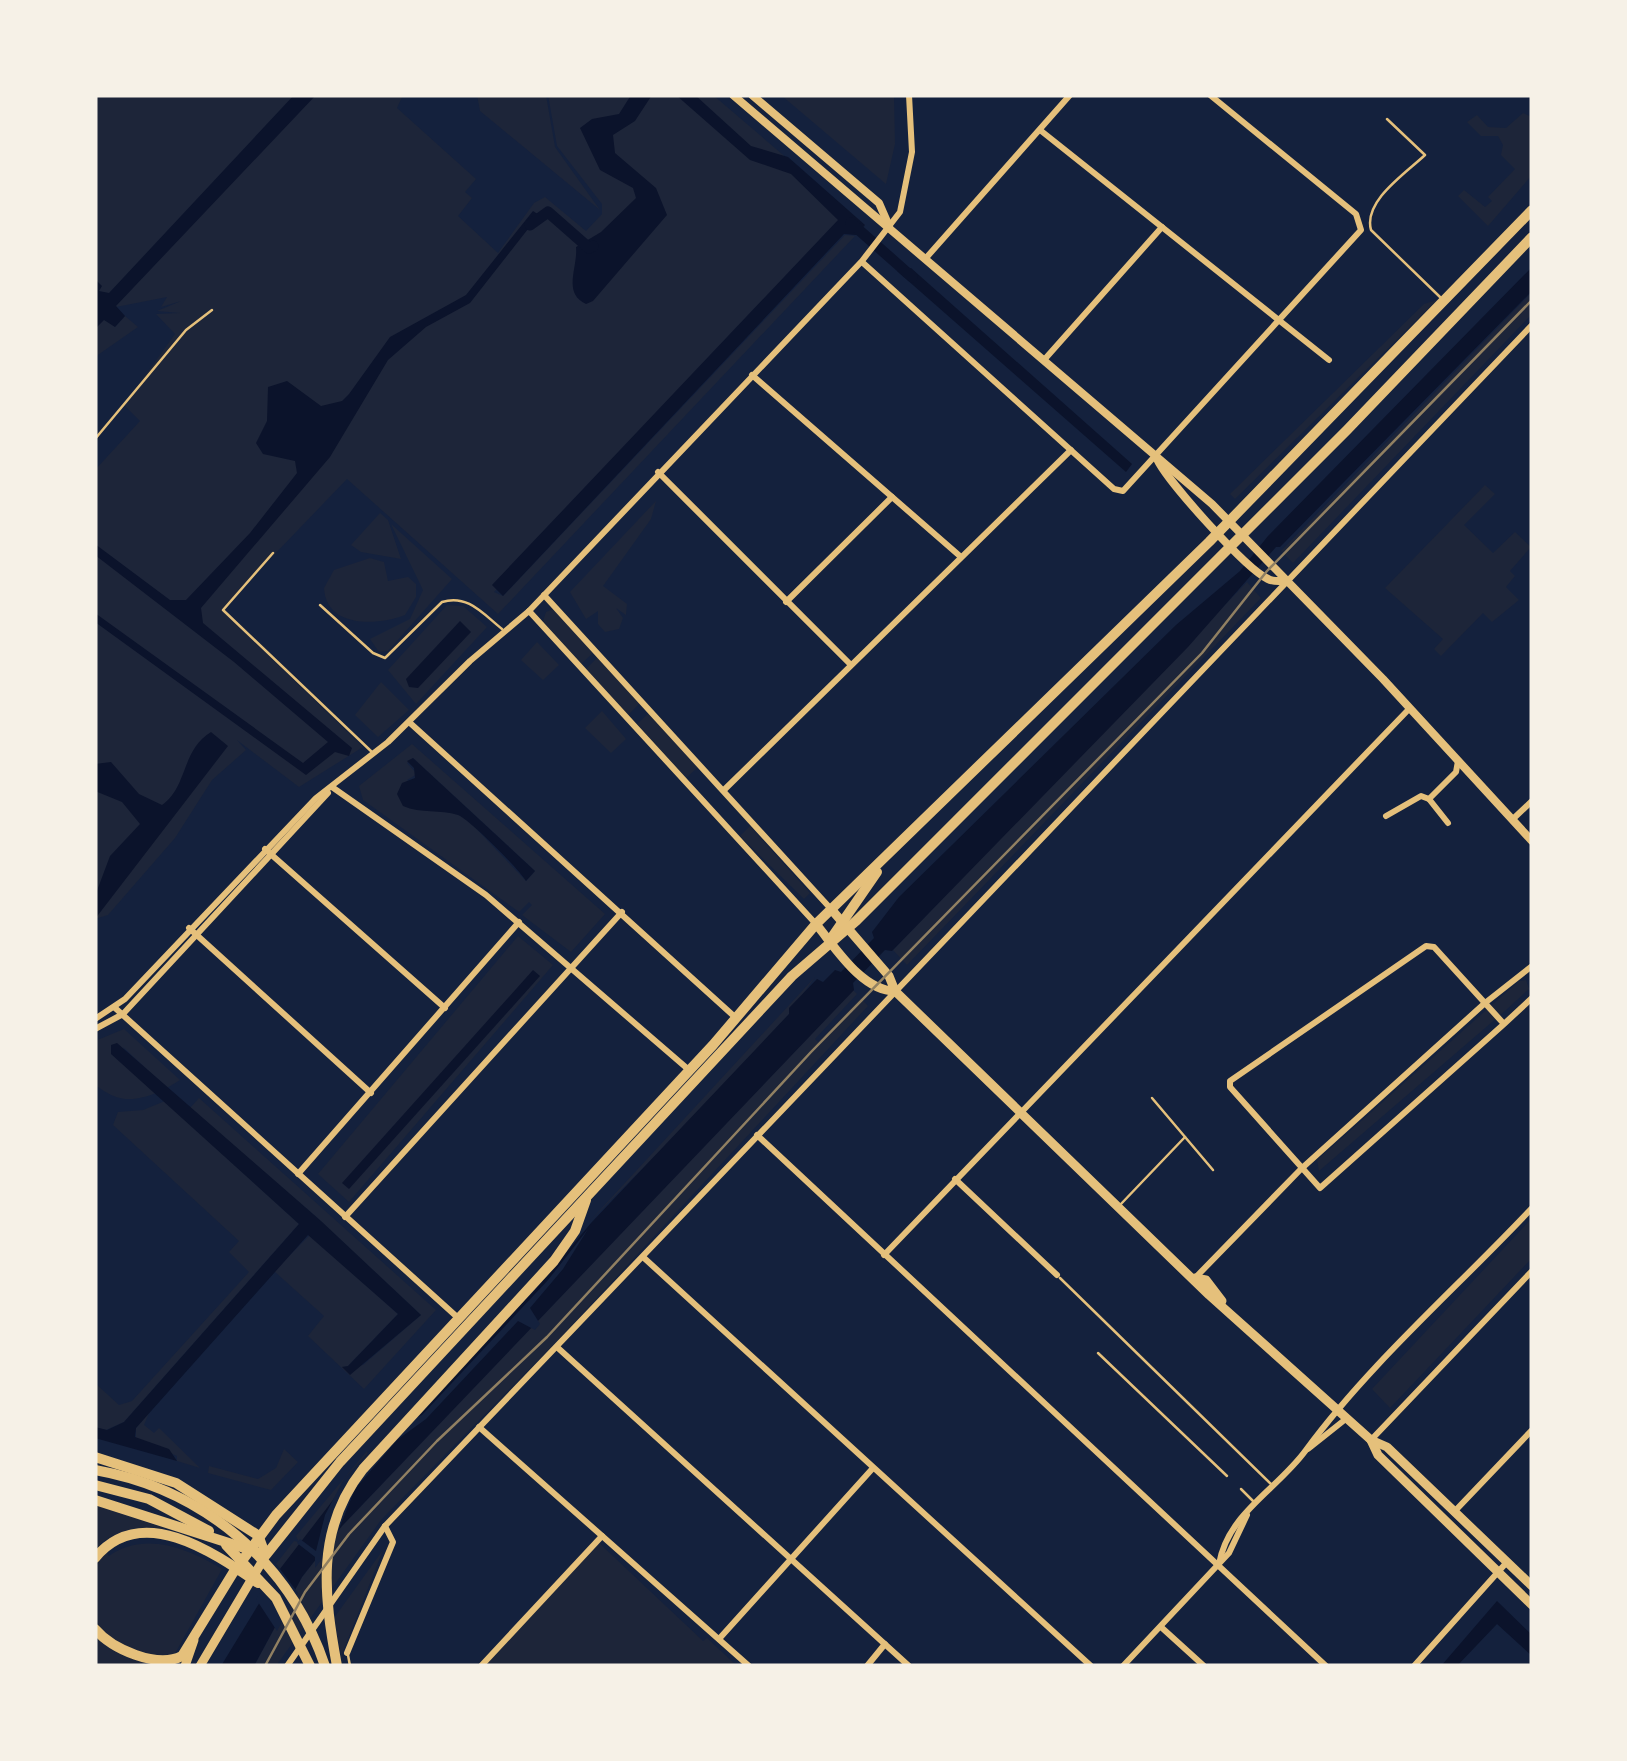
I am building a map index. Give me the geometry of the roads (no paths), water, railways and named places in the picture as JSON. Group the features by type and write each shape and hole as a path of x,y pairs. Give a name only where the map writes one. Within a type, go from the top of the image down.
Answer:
{"main road":[{"path":"95,1629 123,1650 165,1660 180,1657 259,1536 456,1316 690,1070 816,924 1218,532 1532,210"},
{"path":"843,925 1230,544 1532,237"},
{"path":"200,1666 266,1554 340,1462 830,941 892,851"},
{"path":"830,910 892,980 894,991 1196,1278 1206,1280 1226,1306 1371,1440 1387,1447 1532,1586"},
{"path":"816,924 861,974 882,991 894,991"},
{"path":"336,1666 325,1563 338,1510 363,1469 554,1262 576,1228 588,1196"},
{"path":"1371,1440 1378,1456 1532,1605"},
{"path":"95,1458 160,1476 214,1504 259,1536 266,1554"},
{"path":"95,1470 153,1486 211,1515 251,1548 285,1586 325,1666"},
{"path":"95,1485 148,1499 220,1539 272,1593 309,1663"},
{"path":"95,1500 266,1554"},
{"path":"202,1534 214,1504"},
{"path":"95,1558 111,1543 135,1533 164,1535 194,1544 272,1593"},
{"path":"185,1666 194,1638"}],"street":[{"path":"733,95 870,214 890,226 1228,521 1514,818 1532,842"},
{"path":"752,95 879,203 890,226"},
{"path":"95,1019 114,1006 265,848 529,611 862,261 900,212 910,166 909,95"},
{"path":"926,258 1070,95"},
{"path":"862,261 1118,492 1157,458 1356,238 1361,223 1356,214 1210,95"},
{"path":"1040,130 1329,360"},
{"path":"1044,360 1162,227"},
{"path":"287,1666 385,1526 1532,325"},
{"path":"752,375 962,557"},
{"path":"725,789 1071,450"},
{"path":"1157,458 1166,476 1246,560 1268,580 1284,581"},
{"path":"658,472 851,665"},
{"path":"786,602 892,498"},
{"path":"544,594 725,789 830,910"},
{"path":"529,611 816,924"},
{"path":"884,1255 1408,709"},
{"path":"409,722 736,1018"},
{"path":"1428,798 1456,772 1458,760"},
{"path":"95,1029 123,1014 332,787"},
{"path":"332,787 519,922 690,1070"},
{"path":"1386,816 1422,796 1448,823"},
{"path":"1514,818 1532,800"},
{"path":"265,848 446,1008"},
{"path":"345,1217 622,912"},
{"path":"298,1174 519,922"},
{"path":"190,928 371,1094"},
{"path":"1504,1024 1434,946 1426,946 1230,1081 1230,1087 1320,1188 1504,1024 1532,998"},
{"path":"1196,1278 1301,1169 1485,1002 1532,966"},
{"path":"114,1006 456,1316"},
{"path":"758,1135 1326,1666"},
{"path":"954,1180 1057,1276"},
{"path":"1124,1666 1219,1564 1247,1514 1307,1449 1337,1409 1532,1208"},
{"path":"644,1258 1091,1666"},
{"path":"1371,1440 1532,1271"},
{"path":"558,1348 909,1666"},
{"path":"1307,1449 1347,1418"},
{"path":"480,1428 748,1666"},
{"path":"1454,1512 1532,1430"},
{"path":"719,1639 873,1468"},
{"path":"347,1653 393,1542 385,1526"},
{"path":"481,1666 602,1536"},
{"path":"1414,1666 1508,1562"},
{"path":"1161,1627 1204,1666"},
{"path":"867,1666 885,1644"}],"lane":[{"path":"1387,119 1425,154 1377,202 1369,222 1371,230 1445,301"},
{"path":"95,439 186,330 212,310"},
{"path":"273,552 222,610 374,754"},
{"path":"320,605 373,653 385,658 442,602 453,599 466,601 504,630"},
{"path":"1152,1098 1214,1170"},
{"path":"1119,1206 1185,1137"},
{"path":"1057,1276 1075,1298 1274,1486"},
{"path":"1098,1353 1227,1476"},
{"path":"1240,1489 1256,1504"},
{"path":"347,1653 350,1666"}],"waterway":[{"path":"530,225 548,212 589,248 593,246"},
{"path":"851,223 912,277"}],"tram line":[{"path":"265,1666 305,1592 349,1534 437,1441 547,1337 811,1052 1202,653 1267,571 1532,300"}]}
